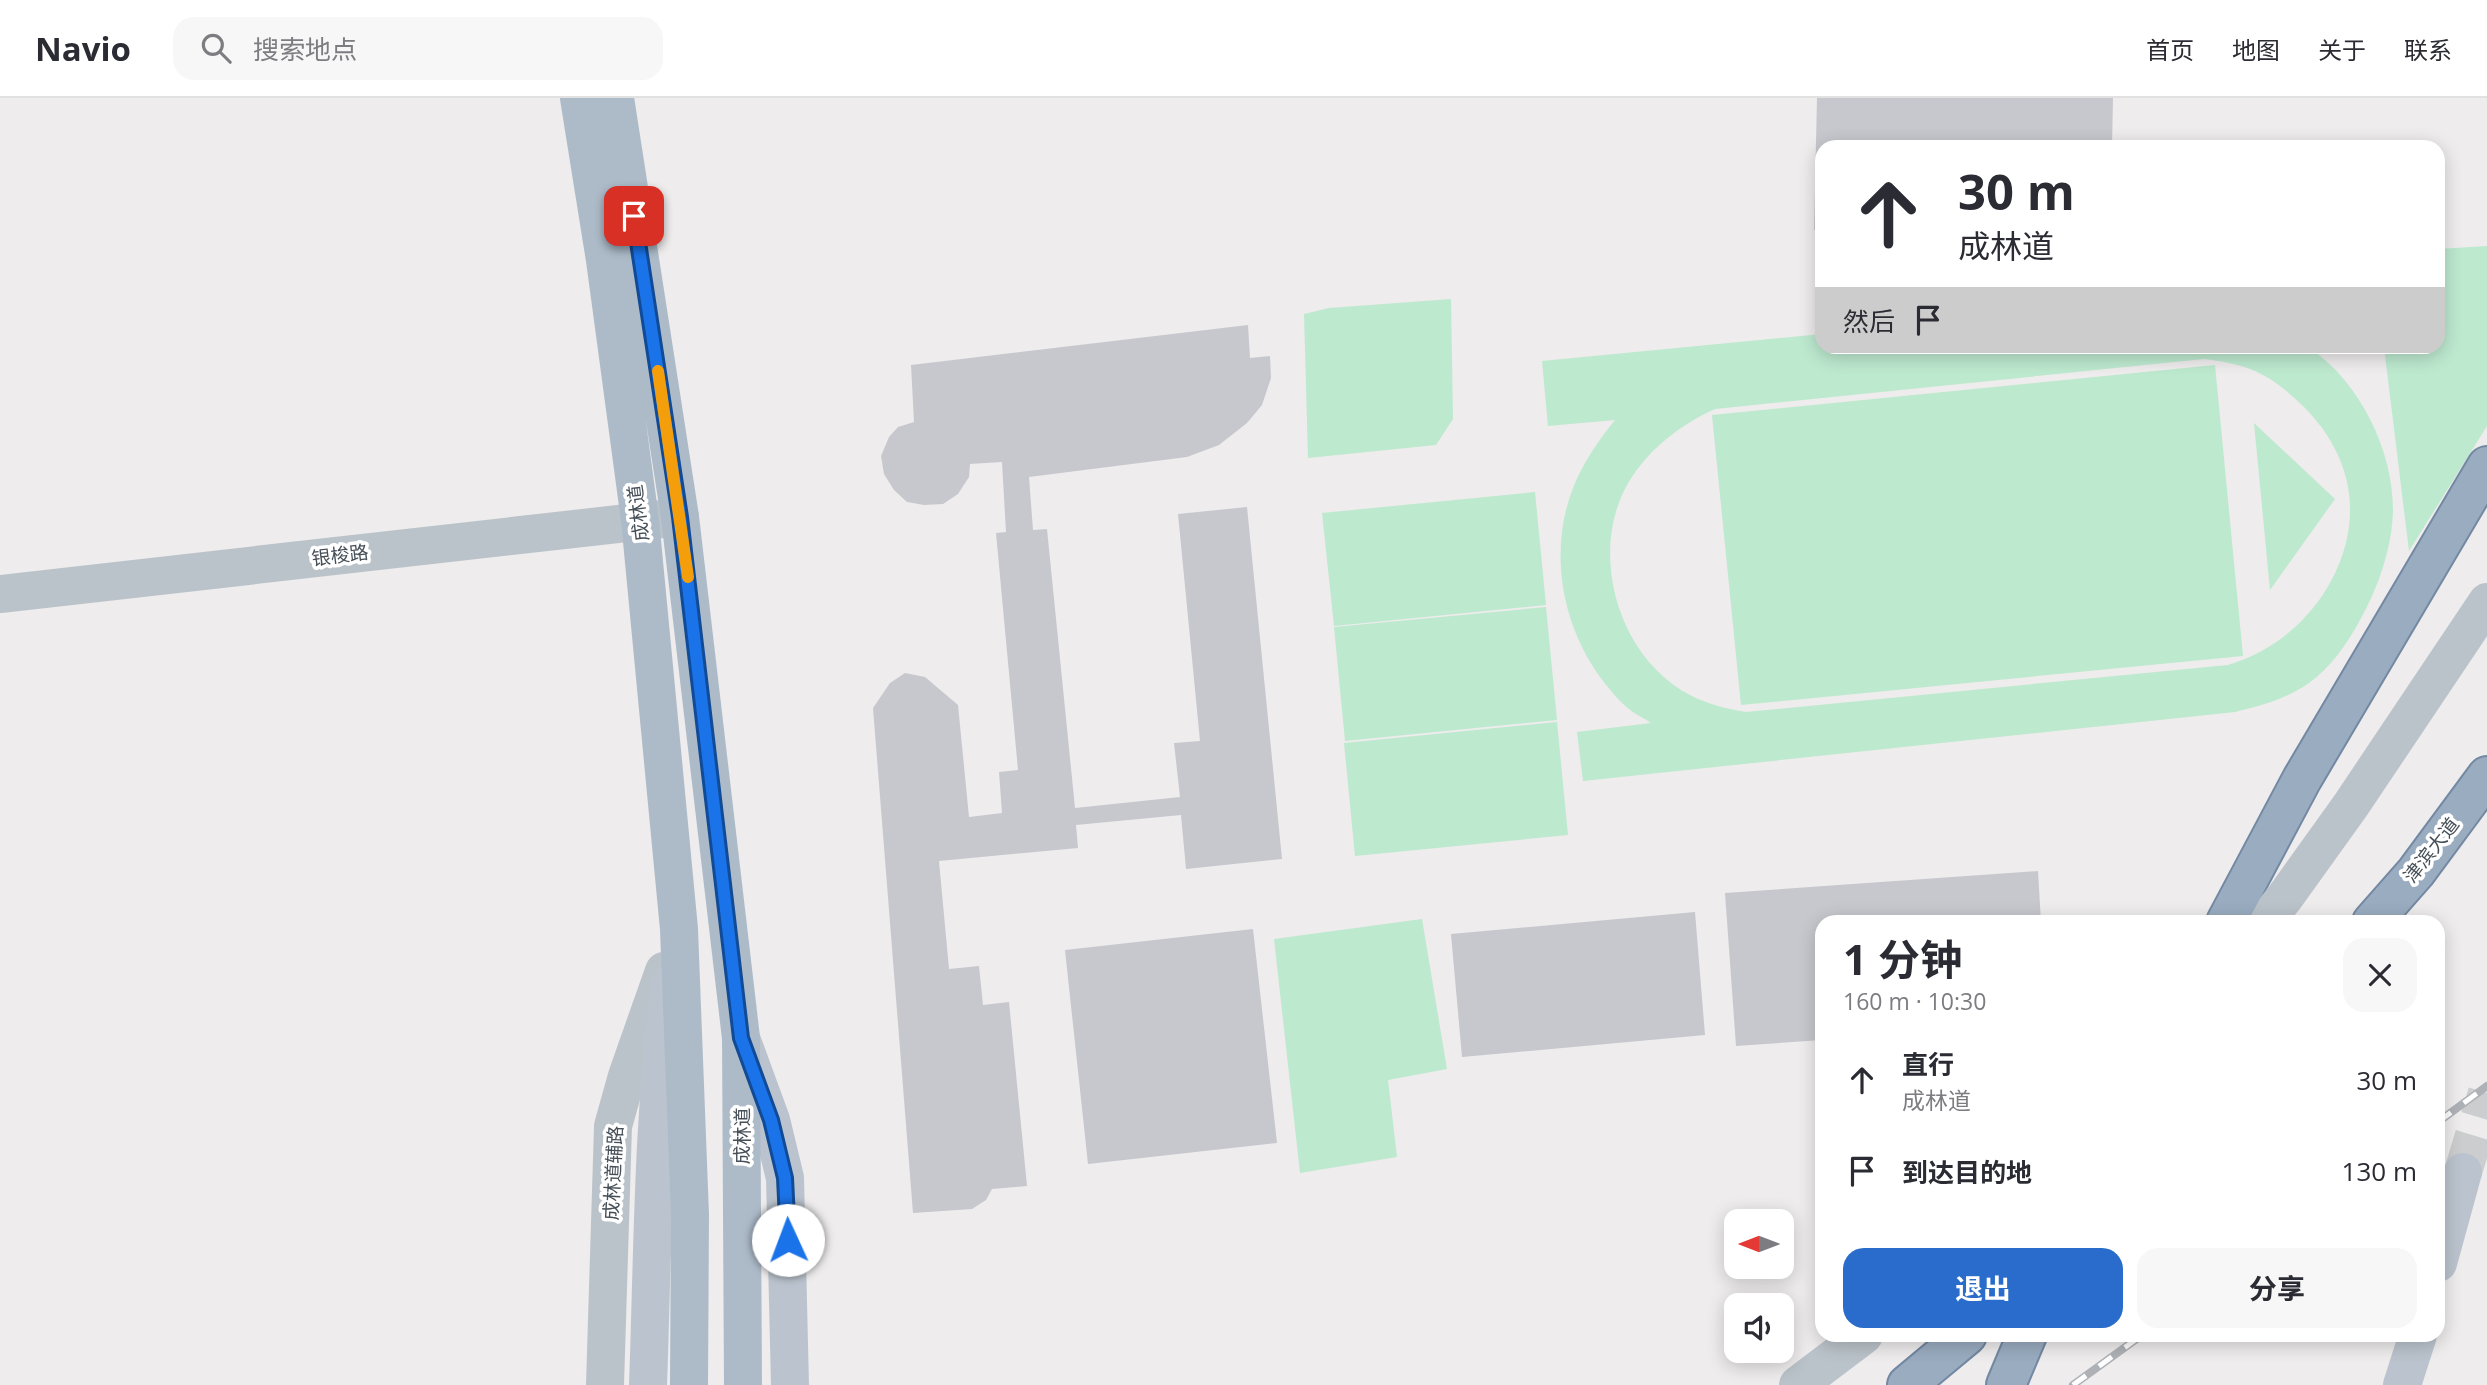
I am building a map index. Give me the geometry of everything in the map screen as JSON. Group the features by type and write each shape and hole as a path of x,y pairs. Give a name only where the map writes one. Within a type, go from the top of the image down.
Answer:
{"highway":[{"path":"2230,915 2302,779 2487,466"},
{"name":"津滨大道","path":"2378,915 2416,872 2487,776"},
{"path":"1907,1385 1959,1342"},
{"path":"2006,1385 2025,1342"}],"main road":[{"name":"成林道","path":"579,98 605,260 640,520 679,929 690,1216 689,1385"},
{"name":"成林道","path":"615,98 680,517 741,1038 743,1385"},
{"path":"648,1385 659,1097 664,1035 679,929"},
{"path":"741,1038 771,1120 785,1178 790,1385"},
{"path":"2445,1238 2463,1172"},
{"path":"2402,1385 2415,1342"}],"street":[{"name":"银梭路","path":"0,594 680,517"},
{"path":"2270,915 2286,897 2351,805 2487,602"},
{"name":"成林道辅路","path":"605,1385 613,1126 626,1076 679,929"},
{"path":"1798,1385 1855,1342"}],"green space":[{"path":"2487,246 2487,426 2409,551 2385,354 2445,354 2445,249"},
{"path":"1451,299 1453,419 1436,445 1308,458 1304,314 1329,308"},
{"path":"1815,335 1815,354 2317,354 2329,363 2358,399 2380,442 2391,487 2392,525 2378,582 2349,639 2331,663 2300,689 2254,707 2235,712 1583,781 1577,732 1651,723 1621,702 1589,660 1569,613 1563,588 1561,538 1565,512 1581,470 1615,420 1548,426 1542,361","holes":["2204,359 2230,363 2262,375 2306,409 2336,452 2345,474 2350,498 2350,521 2345,545 2337,569 2324,593 2294,628 2257,654 2228,665 1746,712 1717,706 1690,695 1667,679 1647,659 1631,636 1620,610 1610,554 1613,526 1620,500 1647,457 1686,425 1715,409"]},
{"path":"2215,365 2243,656 1741,705 1712,415"},
{"path":"2254,423 2335,499 2270,590"},
{"path":"1535,492 1546,605 1334,626 1322,513"},
{"path":"1546,607 1557,720 1345,741 1334,627"},
{"path":"1557,722 1568,835 1355,856 1344,743"},
{"path":"1422,919 1447,1069 1388,1080 1397,1157 1300,1173 1274,939"}],"building":[{"path":"1817,98 2113,98 2112,140 1816,140"},
{"path":"1248,325 1250,358 1270,356 1271,378 1262,405 1247,423 1219,445 1187,457 1029,477 1033,530 1047,529 1075,808 1180,797 1174,743 1200,741 1178,514 1247,507 1282,859 1186,869 1181,815 1076,825 1078,848 939,861 949,969 979,966 983,1005 1009,1002 1027,1186 992,1189 986,1200 972,1209 913,1213 873,708 890,683 905,673 925,677 958,705 969,817 1002,813 999,772 1018,770 996,533 1006,532 1002,462 970,464 969,477 958,494 943,504 907,502 894,490 884,474 881,456 889,437 898,427 914,422 911,365"},
{"path":"2038,871 2041,915 1815,915 1815,1040 1736,1046 1725,893"},
{"path":"1695,912 1705,1035 1462,1057 1451,934"},
{"path":"1253,929 1277,1143 1088,1164 1065,950"}],"tunnel":[{"path":"2463,1172 2487,1093"}],"railway":[{"path":"2445,1117 2487,1086"},
{"path":"2073,1385 2132,1342"}],"slow traffic":[{"path":"658,371 688,577"}],"route":[{"path":"634,216 694,624 741,1038 771,1120 785,1178 788,1240"}]}
